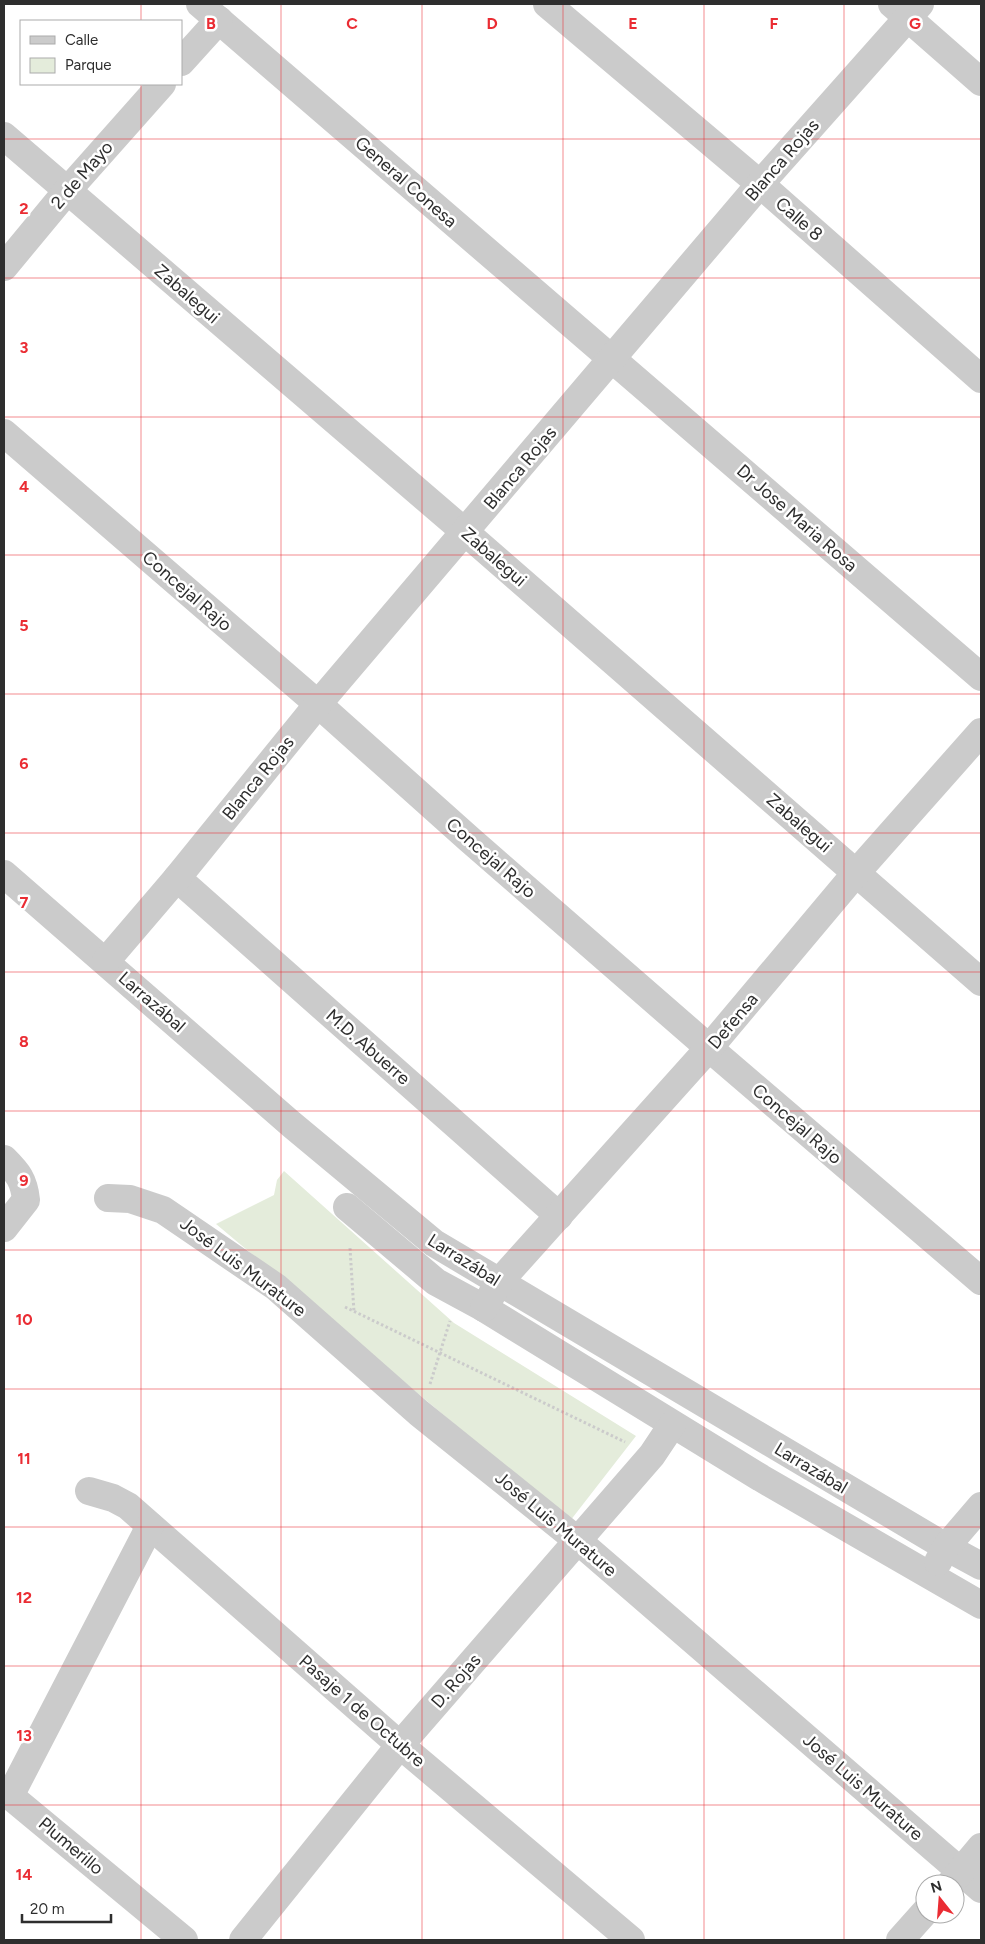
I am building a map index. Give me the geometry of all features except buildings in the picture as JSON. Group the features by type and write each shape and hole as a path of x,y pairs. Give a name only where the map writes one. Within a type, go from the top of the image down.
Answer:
{"street":[{"name":"Calle 8","path":"546,4 760,184 981,379"},
{"name":"Blanca Rojas","path":"106,961 177,878 318,704 612,360 907,8"},
{"path":"907,8 981,82"},
{"path":"182,60 210,12"},
{"name":"General Conesa","path":"210,12 612,360"},
{"name":"2 de Mayo","path":"4,267 67,191 161,85"},
{"name":"Zabalegui","path":"4,136 465,532 981,982"},
{"name":"Dr Jose Maria Rosa","path":"612,360 981,677"},
{"name":"Concejal Rajo","path":"4,433 318,704 709,1048 981,1281"},
{"name":"Defensa","path":"484,1308 499,1282 709,1048 856,873 981,732"},
{"name":"Larrazábal","path":"4,874 291,1124 413,1228 434,1243 981,1566"},
{"name":"M.D. Abuerre","path":"177,878 560,1216"},
{"path":"4,1159 18,1173 24,1186 26,1200 4,1228"},
{"name":"José Luis Murature","path":"108,1198 130,1199 163,1210 276,1287 419,1413 577,1540 955,1874"},
{"name":"Larrazábal","path":"347,1207 436,1282 484,1308 761,1478 981,1605"},
{"name":"D. Rojas","path":"243,1940 400,1746 652,1455 672,1424"},
{"name":"Pasaje 1 de Octubre","path":"89,1492 113,1498 128,1506 400,1746 631,1940"},
{"path":"930,1575 946,1547 981,1506"},
{"path":"7,1793 150,1526"},
{"name":"Plumerillo","path":"7,1793 184,1940"},
{"path":"965,1880 981,1847"},
{"path":"900,1940 915,1923"}],"path":[{"path":"347,1207 356,1358"},
{"path":"419,1413 441,1354 458,1295"},
{"path":"338,1303 652,1455"}],"green space":[{"path":"284,1171 454,1323 636,1436 570,1521 216,1224 274,1195 277,1180"}]}
